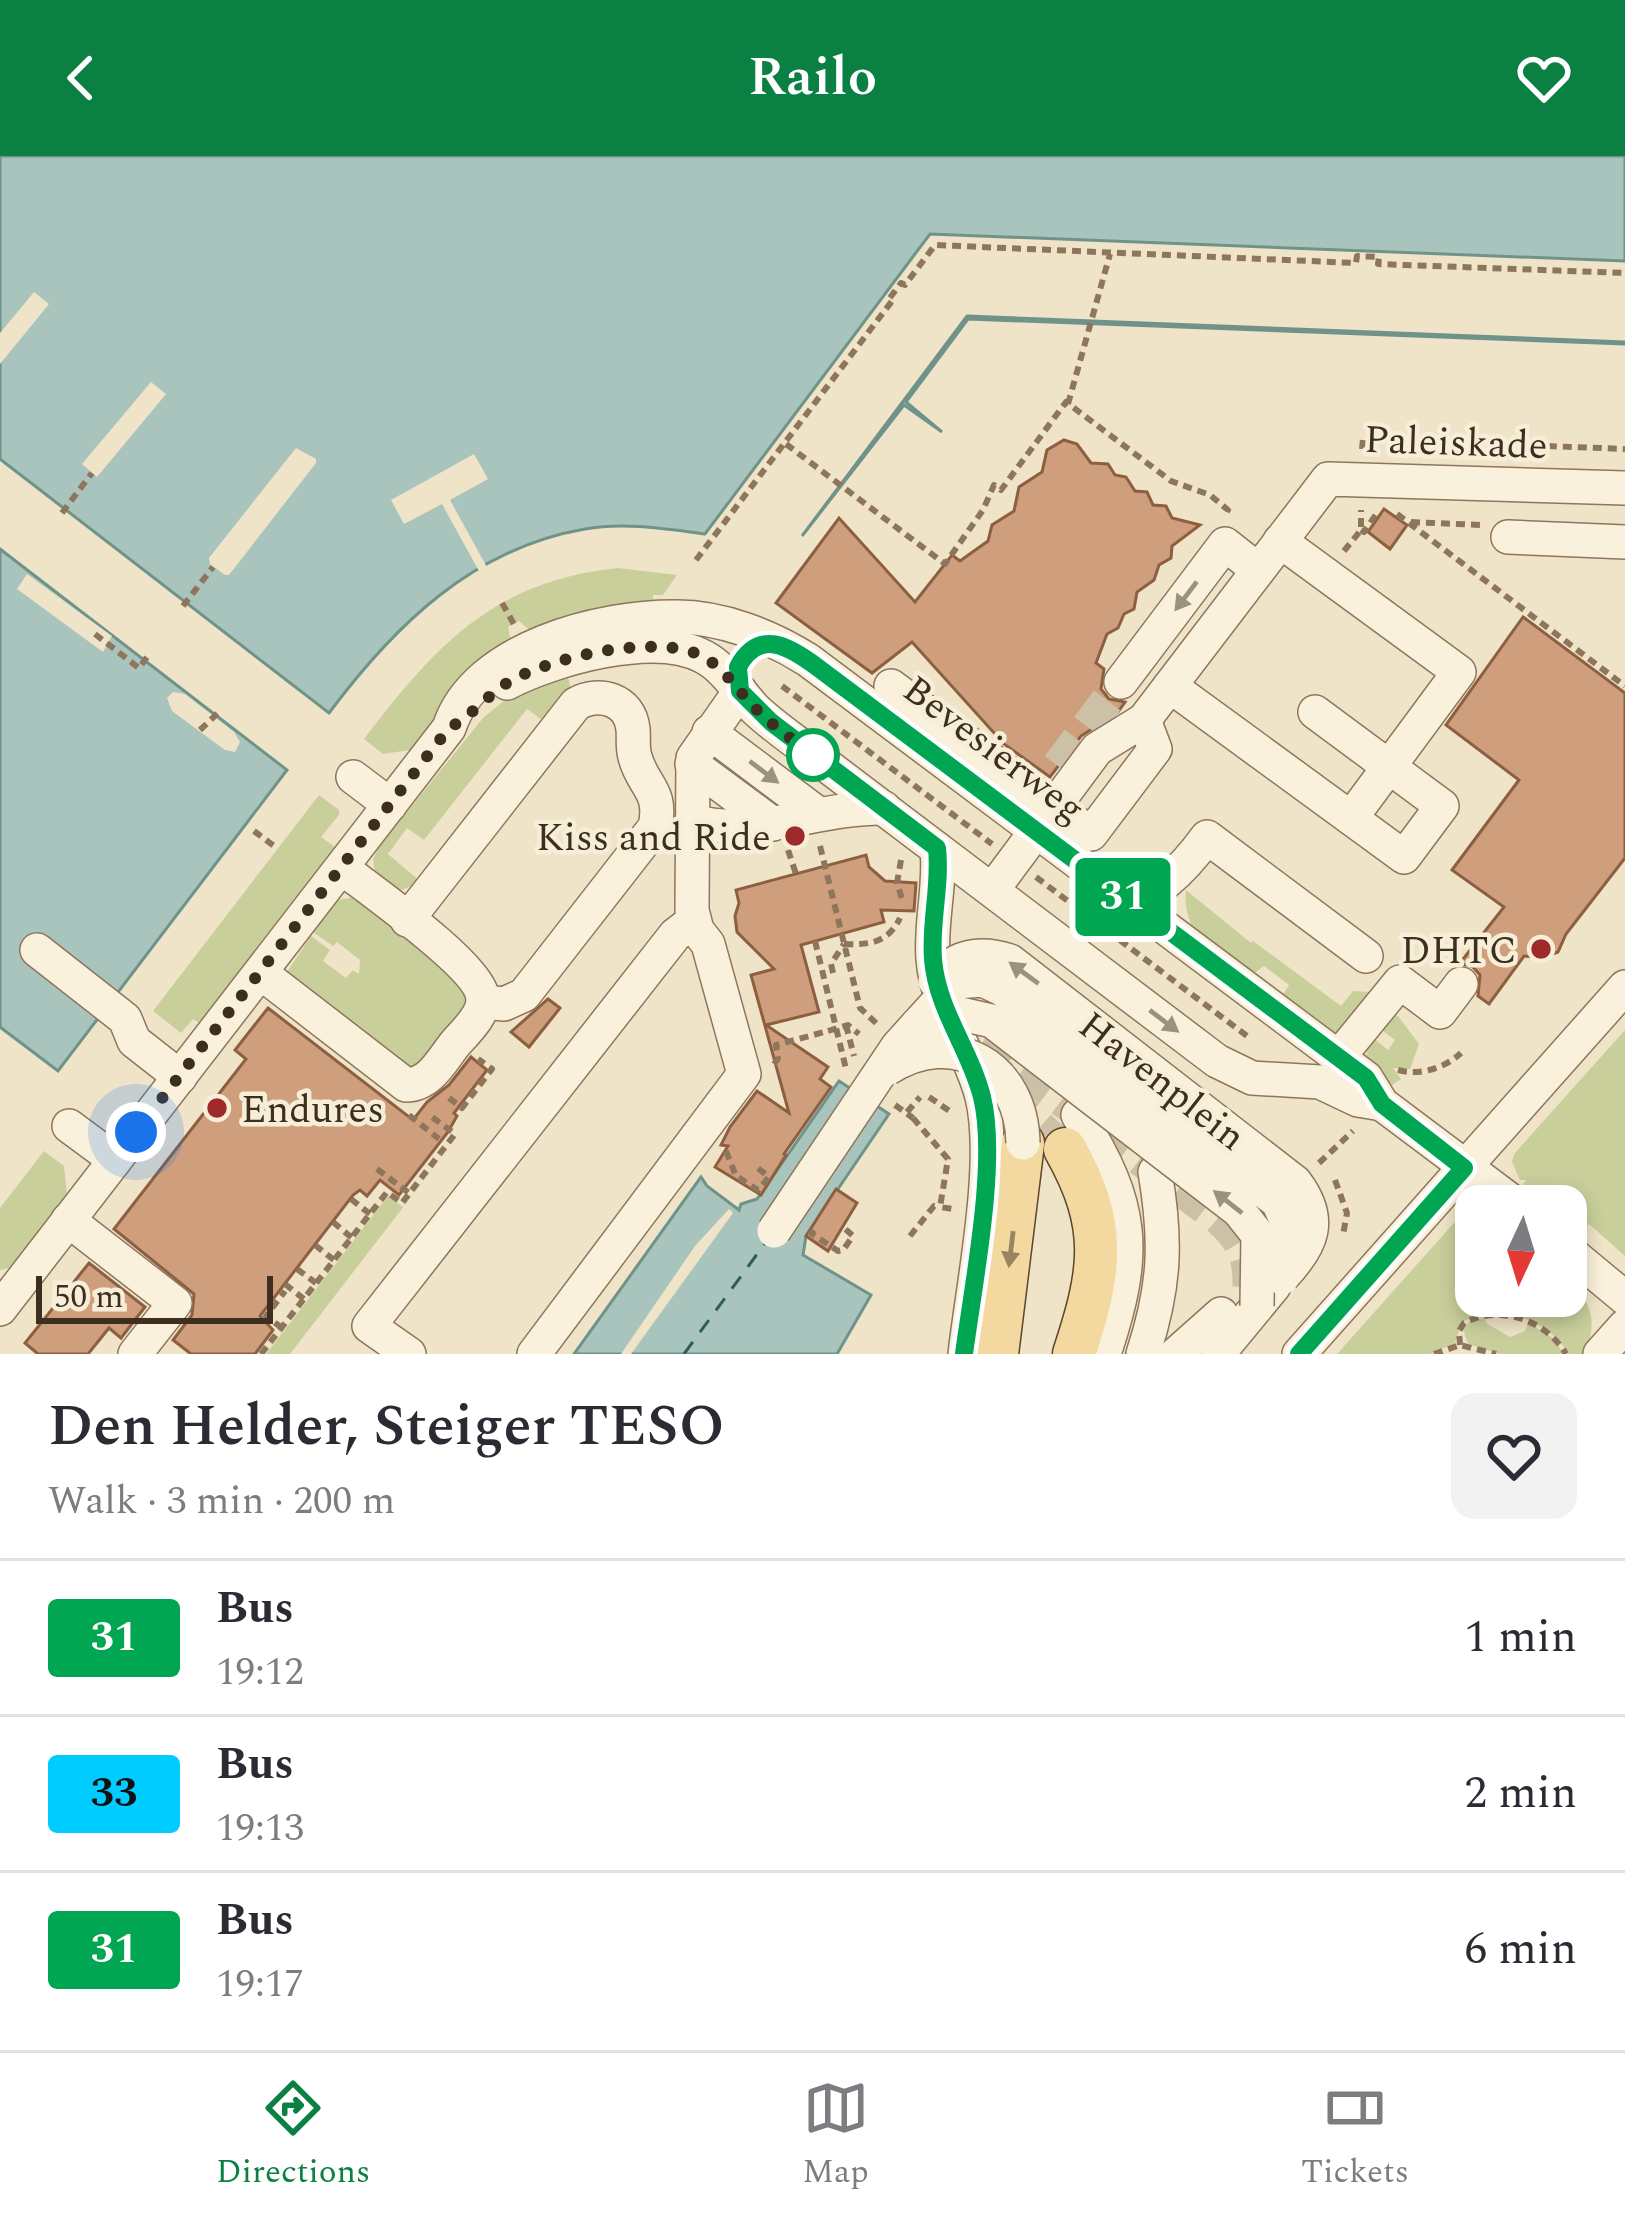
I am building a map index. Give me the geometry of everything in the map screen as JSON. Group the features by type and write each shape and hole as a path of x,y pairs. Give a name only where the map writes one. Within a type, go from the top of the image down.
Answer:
{"main road":[{"name":"Havenplein","path":"997,1354 1055,1136"},
{"name":"Havenplein","path":"1055,1136 1087,1190 1097,1232 1095,1283 1074,1354"}],"street":[{"name":"Paleiskade","path":"1042,810 1097,749 1144,720 1328,479 1625,488"},
{"path":"1508,537 1625,542"},
{"path":"1280,542 1459,672 1352,818"},
{"path":"1121,682 1225,544 1258,570"},
{"name":"Bevesierweg","path":"0,1309 449,728 455,709 495,670 548,640 634,619 679,616 725,624 777,642 1042,810 1136,907 1366,1078 1382,1104 1494,1185"},
{"path":"535,1354 744,1074 708,944 693,911 692,764 697,748 740,691 738,667 744,656 765,641 777,642"},
{"name":"Bevesierweg","path":"449,728 506,684 538,669 637,648 679,648 702,656 757,711 1233,1071 1268,1081 1320,1082 1358,1100 1382,1104"},
{"path":"891,686 1042,810 1091,835 1155,749 1144,720"},
{"path":"1170,686 1404,857 1442,806 1315,712"},
{"path":"407,920 576,704 594,698 615,700 622,706 633,725 635,759 656,798 655,827 524,995 505,1004 483,1002"},
{"path":"710,732 817,813"},
{"path":"692,764 773,824"},
{"path":"993,889 1042,810 1058,766"},
{"path":"353,777 390,805"},
{"path":"692,821 726,829 817,813 884,808"},
{"path":"1136,907 1150,902 1167,880 1178,876 1207,837 1366,956"},
{"path":"937,848 934,968 952,1031 982,1097 987,1144 964,1354"},
{"path":"261,973 411,1086 428,1076 480,1012 482,993 461,963 342,868"},
{"path":"1178,876 1178,909 1191,950"},
{"path":"410,1354 369,1326 693,911"},
{"path":"37,950 125,1019 134,1041 180,1077"},
{"name":"Havenplein","path":"774,1231 922,997 956,960 994,956 1010,962 1295,1182 1311,1215 1306,1251 1218,1354"},
{"path":"1337,1059 1400,982 1439,1012 1461,984"},
{"path":"1299,1354 1625,987"},
{"name":"Havenplein","path":"888,1047 961,1014 992,1021 1239,1211 1258,1235 1257,1306"},
{"name":"Havenplein","path":"888,1047 971,1056 992,1069 1015,1095 1023,1124 1055,1136 1112,1174 1127,1239 1122,1297 1104,1354"},
{"path":"69,1126 115,1160"},
{"name":"Havenplein","path":"1143,1354 1160,1304 1164,1268 1155,1172"},
{"path":"68,1220 175,1303 135,1354"},
{"path":"1587,1267 1625,1298"},
{"path":"1176,1354 1221,1314"},
{"path":"1600,1354 1625,1326"}],"path":[{"path":"696,560 892,302 889,299 901,283 935,245 1356,263 1357,256 1378,257 1378,264 1625,273"},
{"path":"786,444 945,564 983,510 987,494 994,485 1000,490 1069,404 1110,254"},
{"path":"1069,404 1171,481 1210,495 1228,510 1222,518"},
{"path":"62,513 92,473"},
{"path":"1361,530 1382,507 1389,507 1625,686"},
{"path":"183,606 213,567"},
{"path":"502,603 513,623"},
{"path":"95,634 139,668 147,657"},
{"path":"200,730 219,712"},
{"path":"254,831 278,849"},
{"path":"836,842 820,844 855,988 862,1012 888,1047 856,1061 842,1026"},
{"path":"815,941 839,1048"},
{"path":"833,973 831,964 844,944"},
{"path":"781,1044 842,1026 859,1034"},
{"path":"920,1096 910,1115 946,1155 940,1207"},
{"path":"261,1354 387,1192 402,1203 455,1134 420,1107"},
{"path":"1317,1166 1348,1136"},
{"path":"726,1150 736,1176 755,1189"},
{"path":"754,1165 767,1176"},
{"path":"377,1169 409,1193"},
{"path":"350,1199 370,1214"},
{"path":"910,1236 934,1206 953,1209"},
{"path":"333,1222 352,1238"},
{"path":"819,1222 812,1233 838,1251 853,1236 842,1227"},
{"path":"315,1246 334,1260"},
{"path":"297,1268 316,1283"},
{"path":"282,1328 266,1316 285,1287 304,1299"},
{"path":"1460,1345 1464,1323 1500,1315 1546,1330 1566,1354"},
{"path":"1434,1354 1460,1345 1496,1354"}],"green space":[{"path":"618,568 677,575 663,595 653,595 654,608 534,634 519,621 508,627 512,646 449,701 410,750 383,754 364,739 443,647 501,603 574,575"},
{"path":"567,672 571,690 546,723 527,709 424,840 407,828 388,854 421,882 399,891 375,873 378,848 483,718 510,696"},
{"path":"319,795 339,810 321,837 335,847 199,1023 193,1019 181,1033 153,1011"},
{"path":"1186,890 1341,1006 1353,991 1369,992 1374,998 1332,1040 1279,1001 1289,985 1264,966 1248,978 1204,942 1189,919"},
{"path":"355,897 457,977 467,1001 461,1019 413,1070 285,975 311,936 330,950 323,961 346,978 353,970 359,974 360,960 337,942 333,946 313,932 338,900"},
{"path":"1391,1015 1398,1016 1419,1044 1410,1069 1393,1068 1401,1079 1392,1085 1366,1056 1371,1036 1388,1050 1395,1040 1379,1028"},
{"path":"1625,1030 1625,1256 1587,1226 1587,1185 1524,1185 1526,1180 1520,1180 1512,1162 1514,1154"},
{"path":"462,1131 290,1354 266,1354 388,1196 403,1207"},
{"path":"44,1151 64,1166 67,1195 10,1268 0,1270 0,1208"},
{"path":"1455,1222 1455,1317 1477,1317 1462,1322 1455,1343 1430,1354 1337,1354"},
{"path":"1587,1303 1592,1322 1585,1354 1569,1354 1522,1317 1587,1317"},
{"path":"1485,1317 1486,1323 1510,1337 1525,1331 1528,1323 1553,1338 1564,1354 1500,1354 1468,1344 1463,1329"}],"water":[{"path":"0,156 1625,156 1625,261 930,234 705,534 600,527 545,539 507,554 472,573 409,622 329,713 0,459"},
{"path":"967,316 1625,344 968,319 906,402 942,432 904,405 802,536"},
{"path":"0,549 287,770 58,1071 0,1027"},
{"path":"839,1081 889,1114 806,1236 803,1255 871,1295 837,1354 574,1354 701,1177 739,1210 741,1204 757,1199"}],"pier":[{"path":"34,292 49,304 0,364 0,333"},
{"path":"151,382 166,394 97,477 82,464"},
{"path":"296,448 316,463 225,575 209,558"},
{"path":"474,454 488,479 450,500 488,569 480,573 442,504 404,524 391,500"},
{"path":"27,574 112,636 103,652 17,589"},
{"path":"173,692 185,694 234,732 240,742 235,752 225,750 172,711 167,698"},
{"path":"729,1209 733,1213 631,1354 621,1354 695,1246"}],"building":[{"path":"1064,440 1077,444 1091,463 1108,464 1135,491 1147,492 1153,505 1166,506 1172,518 1200,525 1172,546 1171,558 1137,592 1134,609 1107,634 1096,663 1104,669 1101,689 1109,699 1125,702 1118,712 1081,736 1050,777 1004,744 912,642 872,673 776,603 839,518 915,602 952,555 960,561 988,541 992,525 1014,511 1019,487 1042,472 1047,450"},
{"path":"1384,509 1407,525 1390,549 1368,532"},
{"path":"1523,617 1625,693 1625,858 1566,934 1558,952 1542,958 1524,956 1489,1004 1478,996 1480,975 1460,963 1504,907 1452,870 1519,780 1446,725"},
{"path":"866,855 869,867 885,881 916,883 914,911 881,910 884,922 801,945 819,1012 766,1025 828,1067 820,1079 831,1087 761,1195 715,1167 728,1146 721,1145 730,1127 757,1091 789,1113 751,975 774,969 737,932 736,890"},
{"path":"548,999 560,1008 529,1047 511,1032"},
{"path":"268,1008 413,1120 471,1057 487,1070 454,1113 457,1116 448,1132 399,1195 380,1180 367,1196 360,1190 353,1195 260,1316 273,1330 255,1354 191,1354 173,1340 192,1315 194,1294 114,1229 246,1059 235,1050"},
{"path":"836,1189 857,1203 828,1251 806,1236"},
{"path":"89,1263 145,1307 121,1338 109,1328 88,1354 38,1354 25,1343"}],"ferry route":[{"path":"684,1354 766,1242"}],"tunnel":[{"path":"1058,766 1121,682"},
{"path":"936,1027 981,1041 999,1053 1218,1218 1242,1248 1249,1287"},
{"path":"1003,1095 1065,1149"}],"bus line":[{"name":"31","path":"964,1354 987,1144 982,1097 952,1031 936,980 932,956 937,848 757,711 740,691 738,667 753,646 765,641 777,642 817,667 1366,1078 1382,1104 1464,1168 1299,1354"}],"place":[{"name":"Kiss and Ride","path":"795,836"},
{"name":"DHTC","path":"1541,949"},
{"name":"Endures","path":"217,1108"}],"route":[{"path":"136,1132 449,728 506,684 538,669 590,655 656,646 679,648 708,659 757,711 813,755"}]}
